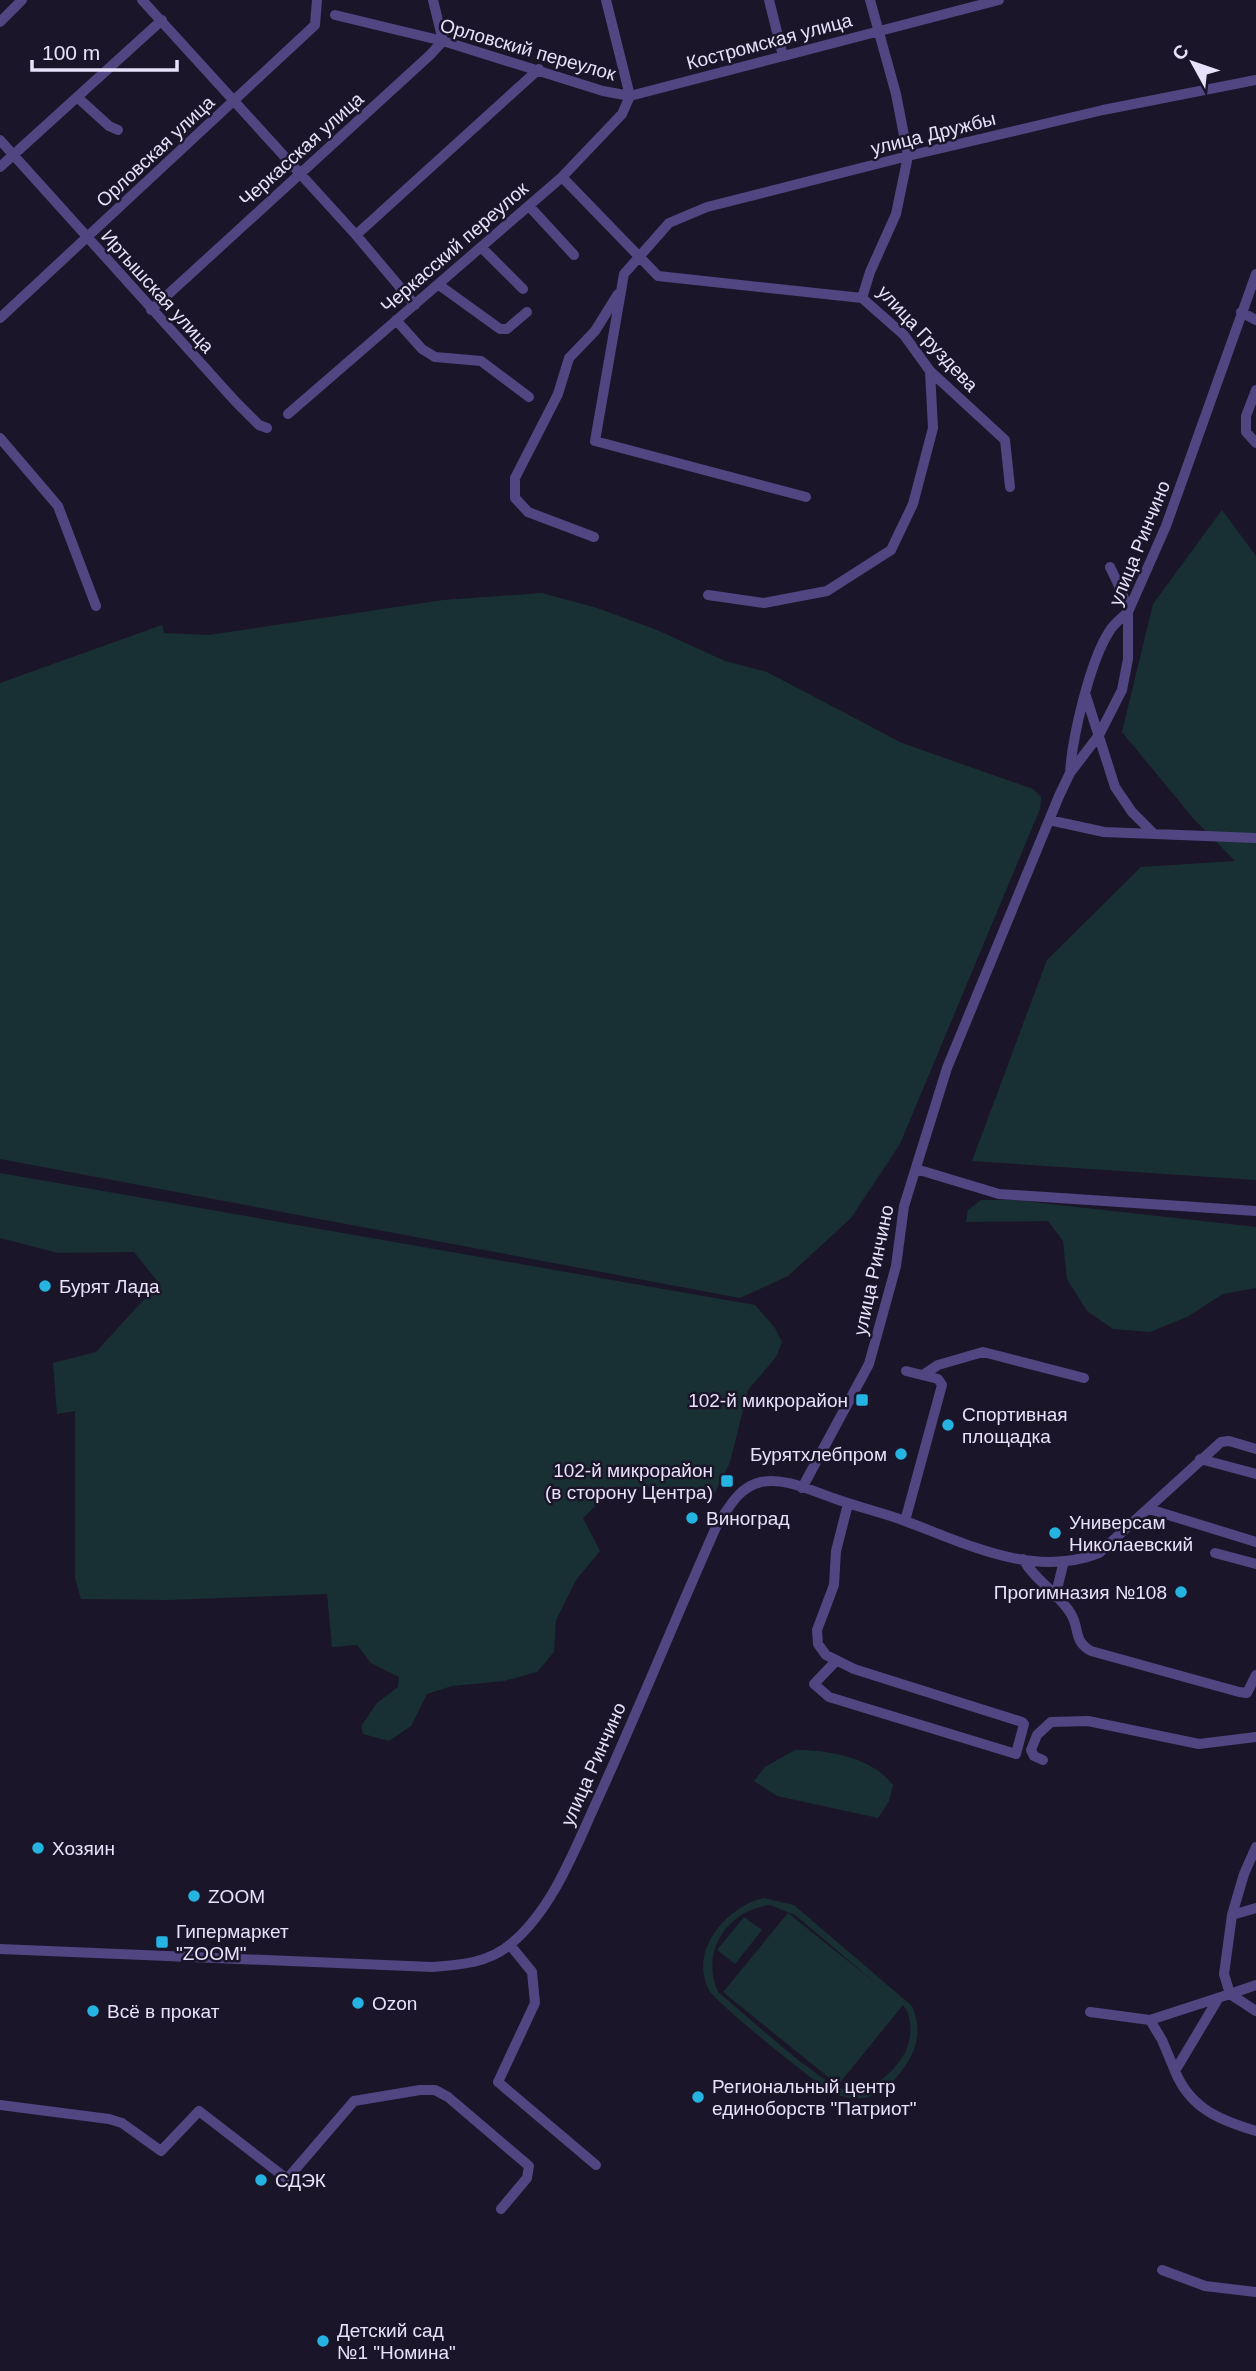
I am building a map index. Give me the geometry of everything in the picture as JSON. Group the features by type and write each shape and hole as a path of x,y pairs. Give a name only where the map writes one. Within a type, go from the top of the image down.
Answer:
{"street":[{"path":"0,22 22,0"},
{"path":"142,0 415,305"},
{"name":"Орловская улица","path":"0,318 315,25 317,0"},
{"path":"433,0 443,41"},
{"path":"606,0 630,96"},
{"path":"769,0 783,56"},
{"name":"улица Груздева","path":"870,0 896,94 908,156 896,214 862,298 904,335 930,371 1005,440 1010,487"},
{"name":"Костромская улица","path":"630,96 999,0"},
{"name":"Орловский переулок","path":"335,15 443,41 603,91 630,96"},
{"path":"0,167 162,20"},
{"name":"Черкасская улица","path":"151,310 443,41"},
{"path":"356,236 539,69"},
{"name":"улица Дружбы","path":"622,289 624,274 669,223 707,206 1103,110 1256,80"},
{"name":"Черкасский переулок","path":"288,414 562,177 622,114 630,96"},
{"path":"77,97 109,126 118,130"},
{"name":"Иртышская улица","path":"0,140 235,401 260,425 267,428"},
{"path":"562,177 658,276 862,298"},
{"path":"529,206 574,255"},
{"path":"481,247 523,289"},
{"name":"улица Ринчино","path":"0,1948 432,1967 466,1965 491,1956 510,1945 530,1925 555,1886 626,1738 717,1525 735,1498 759,1482 771,1481 802,1488 869,1364 896,1266 904,1206 947,1068 1070,773 1099,735 1122,690 1128,659 1128,612 1166,526 1256,274"},
{"path":"439,285 500,329 508,329 527,312"},
{"path":"622,289 595,441 806,497"},
{"path":"594,537 528,512 515,498 515,478 558,394 569,358 595,331 622,289"},
{"path":"1241,312 1256,320"},
{"path":"396,320 422,349 435,356 481,361 529,397"},
{"path":"708,595 764,603 827,591 891,550 913,504 933,428 930,371"},
{"path":"1256,390 1246,424 1246,432 1256,443"},
{"path":"0,438 58,506 96,606"},
{"path":"1070,773 1075,732 1109,631 1128,612 1110,567"},
{"path":"1086,696 1115,787 1132,812 1153,833"},
{"path":"1049,820 1104,832 1256,838"},
{"path":"916,1169 999,1194 1256,1211"},
{"path":"923,1376 938,1365 983,1352 1084,1378"},
{"path":"905,1521 942,1385 938,1379 906,1371"},
{"path":"802,1488 905,1521 949,1541 1023,1559 1081,1560 1099,1553 1221,1442 1229,1441 1256,1449"},
{"path":"1200,1459 1256,1475"},
{"path":"835,1662 814,1684 829,1697 1016,1754 1024,1724 1022,1722 835,1662 818,1644 817,1630 834,1584 836,1551 848,1504"},
{"path":"1149,1509 1256,1542"},
{"path":"1214,1553 1256,1564"},
{"path":"1023,1559 1071,1612 1077,1638 1091,1651 1239,1692 1247,1693 1256,1675"},
{"path":"1055,1597 1064,1561"},
{"path":"1043,1760 1034,1756 1031,1751 1037,1735 1051,1722 1088,1721 1199,1744 1256,1737"},
{"path":"1256,1847 1231,1915 1224,1974 1230,1994 1256,2011"},
{"path":"1231,1915 1256,1908"},
{"path":"510,1945 533,1972 535,2003 498,2082 596,2165"},
{"path":"1090,2012 1150,2020 1256,1985"},
{"path":"1175,2071 1218,1998"},
{"path":"1150,2020 1162,2040 1185,2093 1202,2109 1256,2131"},
{"path":"0,2105 109,2119 122,2123 161,2151 199,2111 287,2179 354,2101 435,2090 448,2096 528,2166 527,2178 501,2209"},
{"path":"1161,2270 1205,2286 1256,2292"}],"green space":[{"path":"1222,510 1256,556 1256,1180 972,1161 1047,960 1141,867 1235,861 1193,818 1122,732 1153,604"},
{"path":"542,593 597,608 657,630 725,661 767,672 902,743 1033,789 1041,797 1040,809 900,1144 851,1218 788,1276 740,1298 0,1159 0,683 162,625 164,633 209,635 443,600"},
{"path":"0,1173 755,1305 775,1328 782,1342 776,1357 748,1390 730,1462 710,1503 667,1487 615,1487 583,1518 600,1551 576,1580 556,1620 554,1652 537,1672 504,1681 452,1686 427,1694 411,1726 389,1741 363,1734 361,1726 377,1703 398,1687 399,1677 371,1663 357,1645 332,1647 327,1594 168,1600 81,1599 75,1578 75,1411 57,1414 53,1363 96,1352 159,1283 134,1252 58,1253 0,1238"},
{"path":"981,1200 1013,1200 1256,1227 1256,1288 1223,1294 1187,1317 1150,1332 1113,1329 1087,1311 1067,1279 1063,1241 1048,1221 966,1222 968,1210"},
{"path":"795,1750 848,1757 884,1775 893,1785 889,1801 878,1818 777,1796 754,1781 765,1767"},
{"path":"764,1898 794,1905 912,2006 917,2021 916,2044 901,2072 883,2090 861,2098 831,2092 745,2025 709,1990 704,1975 707,1946 725,1920 750,1903","holes":["770,1905 795,1915 878,1985 788,1913 723,1992 838,2085 903,2005 910,2023 906,2050 893,2070 872,2086 856,2090 836,2086 802,2063 718,1992 712,1962 721,1935 730,1924 741,1915"]},
{"path":"744,1917 762,1930 735,1964 717,1950"}],"place":[{"name":"Бурят Лада","path":"45,1286"},
{"name":"102-й микрорайон","path":"862,1400"},
{"name":"Спортивная площадка","path":"948,1425"},
{"name":"Бурятхлебпром","path":"901,1454"},
{"name":"102-й микрорайон (в сторону Центра)","path":"727,1481"},
{"name":"Виноград","path":"692,1518"},
{"name":"Универсам Николаевский","path":"1055,1533"},
{"name":"Прогимназия №108","path":"1181,1592"},
{"name":"Хозяин","path":"38,1848"},
{"name":"ZOOM","path":"194,1896"},
{"name":"Гипермаркет \"ZOOM\"","path":"162,1942"},
{"name":"Ozon","path":"358,2003"},
{"name":"Всё в прокат","path":"93,2011"},
{"name":"Региональный центр единоборств \"Патриот\"","path":"698,2097"},
{"name":"СДЭК","path":"261,2180"},
{"name":"Детский сад №1 \"Номина\"","path":"323,2341"}]}
